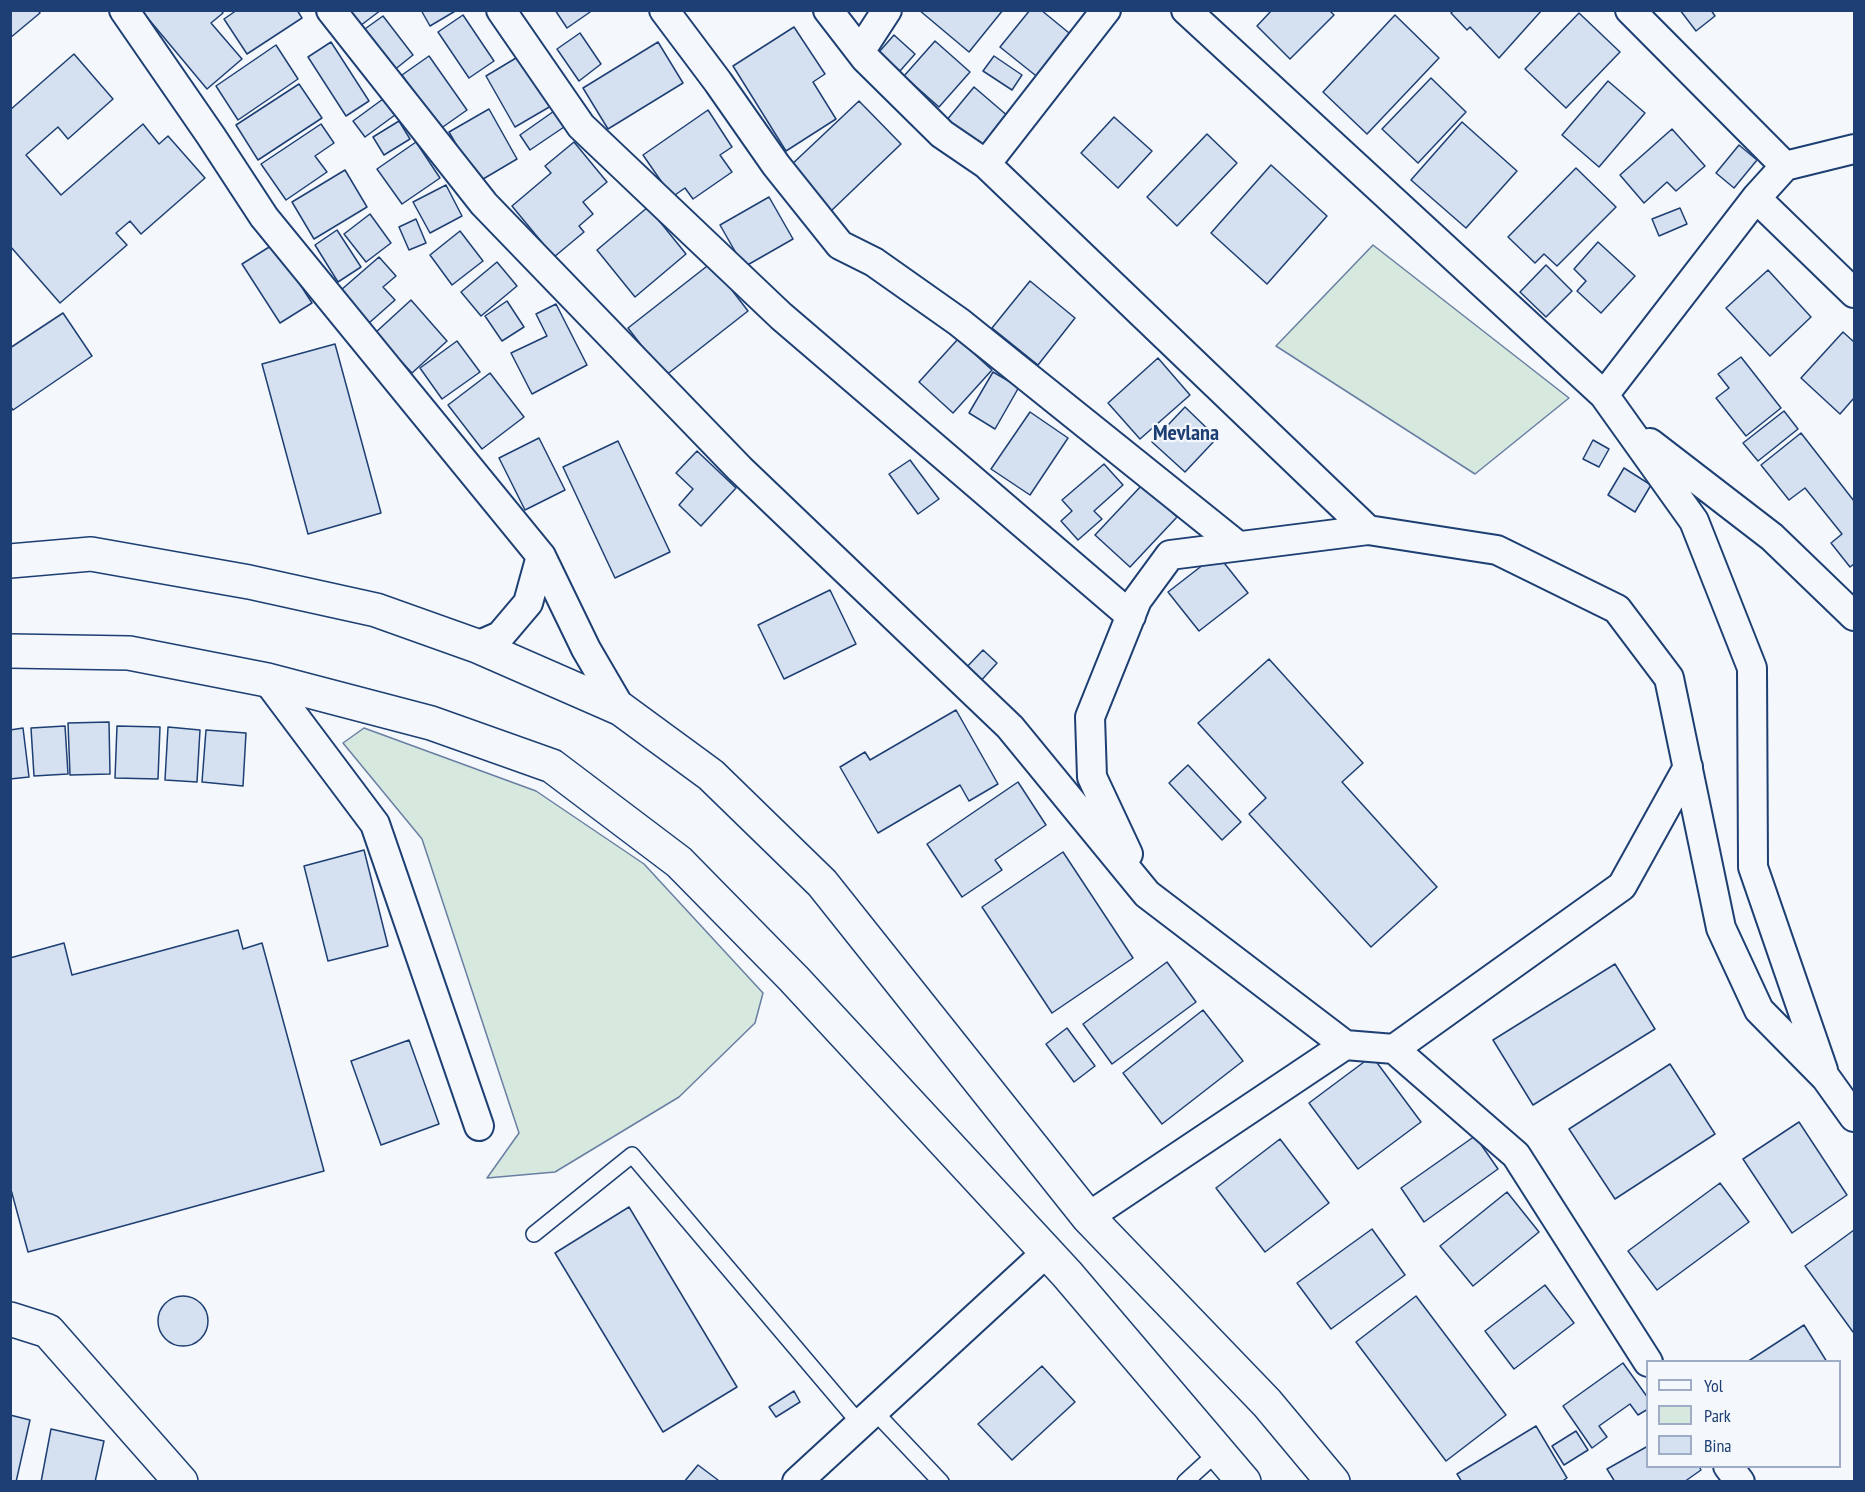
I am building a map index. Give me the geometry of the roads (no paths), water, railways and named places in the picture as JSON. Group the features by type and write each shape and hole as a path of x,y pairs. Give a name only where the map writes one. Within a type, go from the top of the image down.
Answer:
{"main road":[{"path":"10,561 91,554 249,582 376,610 477,646 621,709 711,775 822,883 1088,1217 1267,1403 1333,1482"},
{"path":"10,651 129,653 267,680 431,723 552,766 679,862 794,979 1047,1252 1244,1482"},
{"path":"10,1319 48,1331 171,1476"}],"street":[{"path":"124,10 264,217 541,556 586,649 621,709"},
{"path":"331,10 484,204 740,469 1010,727 1147,894 1345,1045 1394,1049 1516,1155 1646,1360"},
{"path":"501,10 581,126 781,316 1131,616"},
{"path":"664,10 776,165 840,245 874,262 959,322 1239,546"},
{"path":"828,10 866,58 942,134 986,164 1368,530"},
{"path":"861,50 887,10"},
{"path":"986,164 1106,10"},
{"path":"1186,10 1604,394 1694,521 1752,668 1753,867 1826,1078"},
{"path":"1630,10 1785,166"},
{"path":"1604,394 1756,198 1785,166 1854,149"},
{"path":"1756,198 1854,293"},
{"path":"1624,423 1772,537 1854,615"},
{"path":"1147,894 1092,777 1090,717 1137,600 1170,555 1368,530 1497,550 1617,609 1669,678 1721,928 1759,1010 1826,1078 1854,1117"},
{"path":"477,646 500,636 528,603 541,556"},
{"path":"267,680 375,824 479,1126"},
{"path":"1394,1049 1622,886 1688,768"},
{"path":"1088,1217 1345,1045"},
{"path":"798,1482 1047,1252"},
{"path":"1729,1468 1740,1482"}],"lane":[{"path":"534,1234 632,1155 868,1419 942,1482"},
{"path":"1185,1482 1219,1451"}],"district":[{"name":"Mevlana","path":"1186,434"}]}
